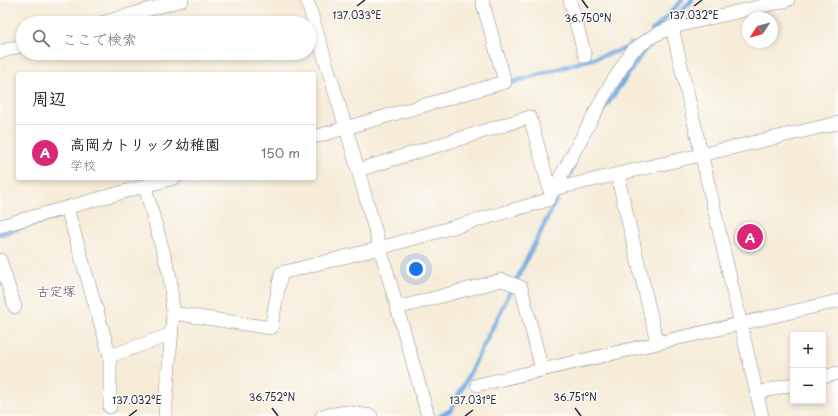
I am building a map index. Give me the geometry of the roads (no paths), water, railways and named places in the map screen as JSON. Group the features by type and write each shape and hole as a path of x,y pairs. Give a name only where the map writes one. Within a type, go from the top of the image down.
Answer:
{"street":[{"path":"126,16 182,0"},
{"path":"307,0 312,16"},
{"path":"316,136 505,82 482,0"},
{"path":"570,0 585,56"},
{"path":"173,313 271,328 280,273 380,248 548,200 609,87 632,51 654,36 672,27 788,0"},
{"path":"672,27 742,324 762,416"},
{"path":"316,30 346,128 428,414"},
{"path":"0,52 16,47"},
{"path":"358,170 530,117 552,192"},
{"path":"552,192 617,174 838,123"},
{"path":"617,174 658,342"},
{"path":"0,226 168,180"},
{"path":"145,187 170,276 173,313 165,416"},
{"path":"67,208 110,356 110,407"},
{"path":"0,260 15,307"},
{"path":"398,308 502,280 521,287 542,370"},
{"path":"477,385 838,301"},
{"path":"110,356 172,334"},
{"path":"826,375 838,373"},
{"path":"757,392 790,385"},
{"path":"322,416 347,412 371,416"}],"waterway":[{"path":"652,30 658,26 682,0"},
{"path":"670,23 692,0"},
{"path":"507,84 625,49 631,44"},
{"path":"602,112 644,51 650,45"},
{"path":"570,175 574,164"},
{"path":"175,182 182,180"},
{"path":"440,416 451,410 557,199"},
{"path":"0,234 62,215"}],"place":[{"name":"高岡カトリック幼稚園","path":"750,237"}],"district":[{"name":"古定塚","path":"56,290"}]}
